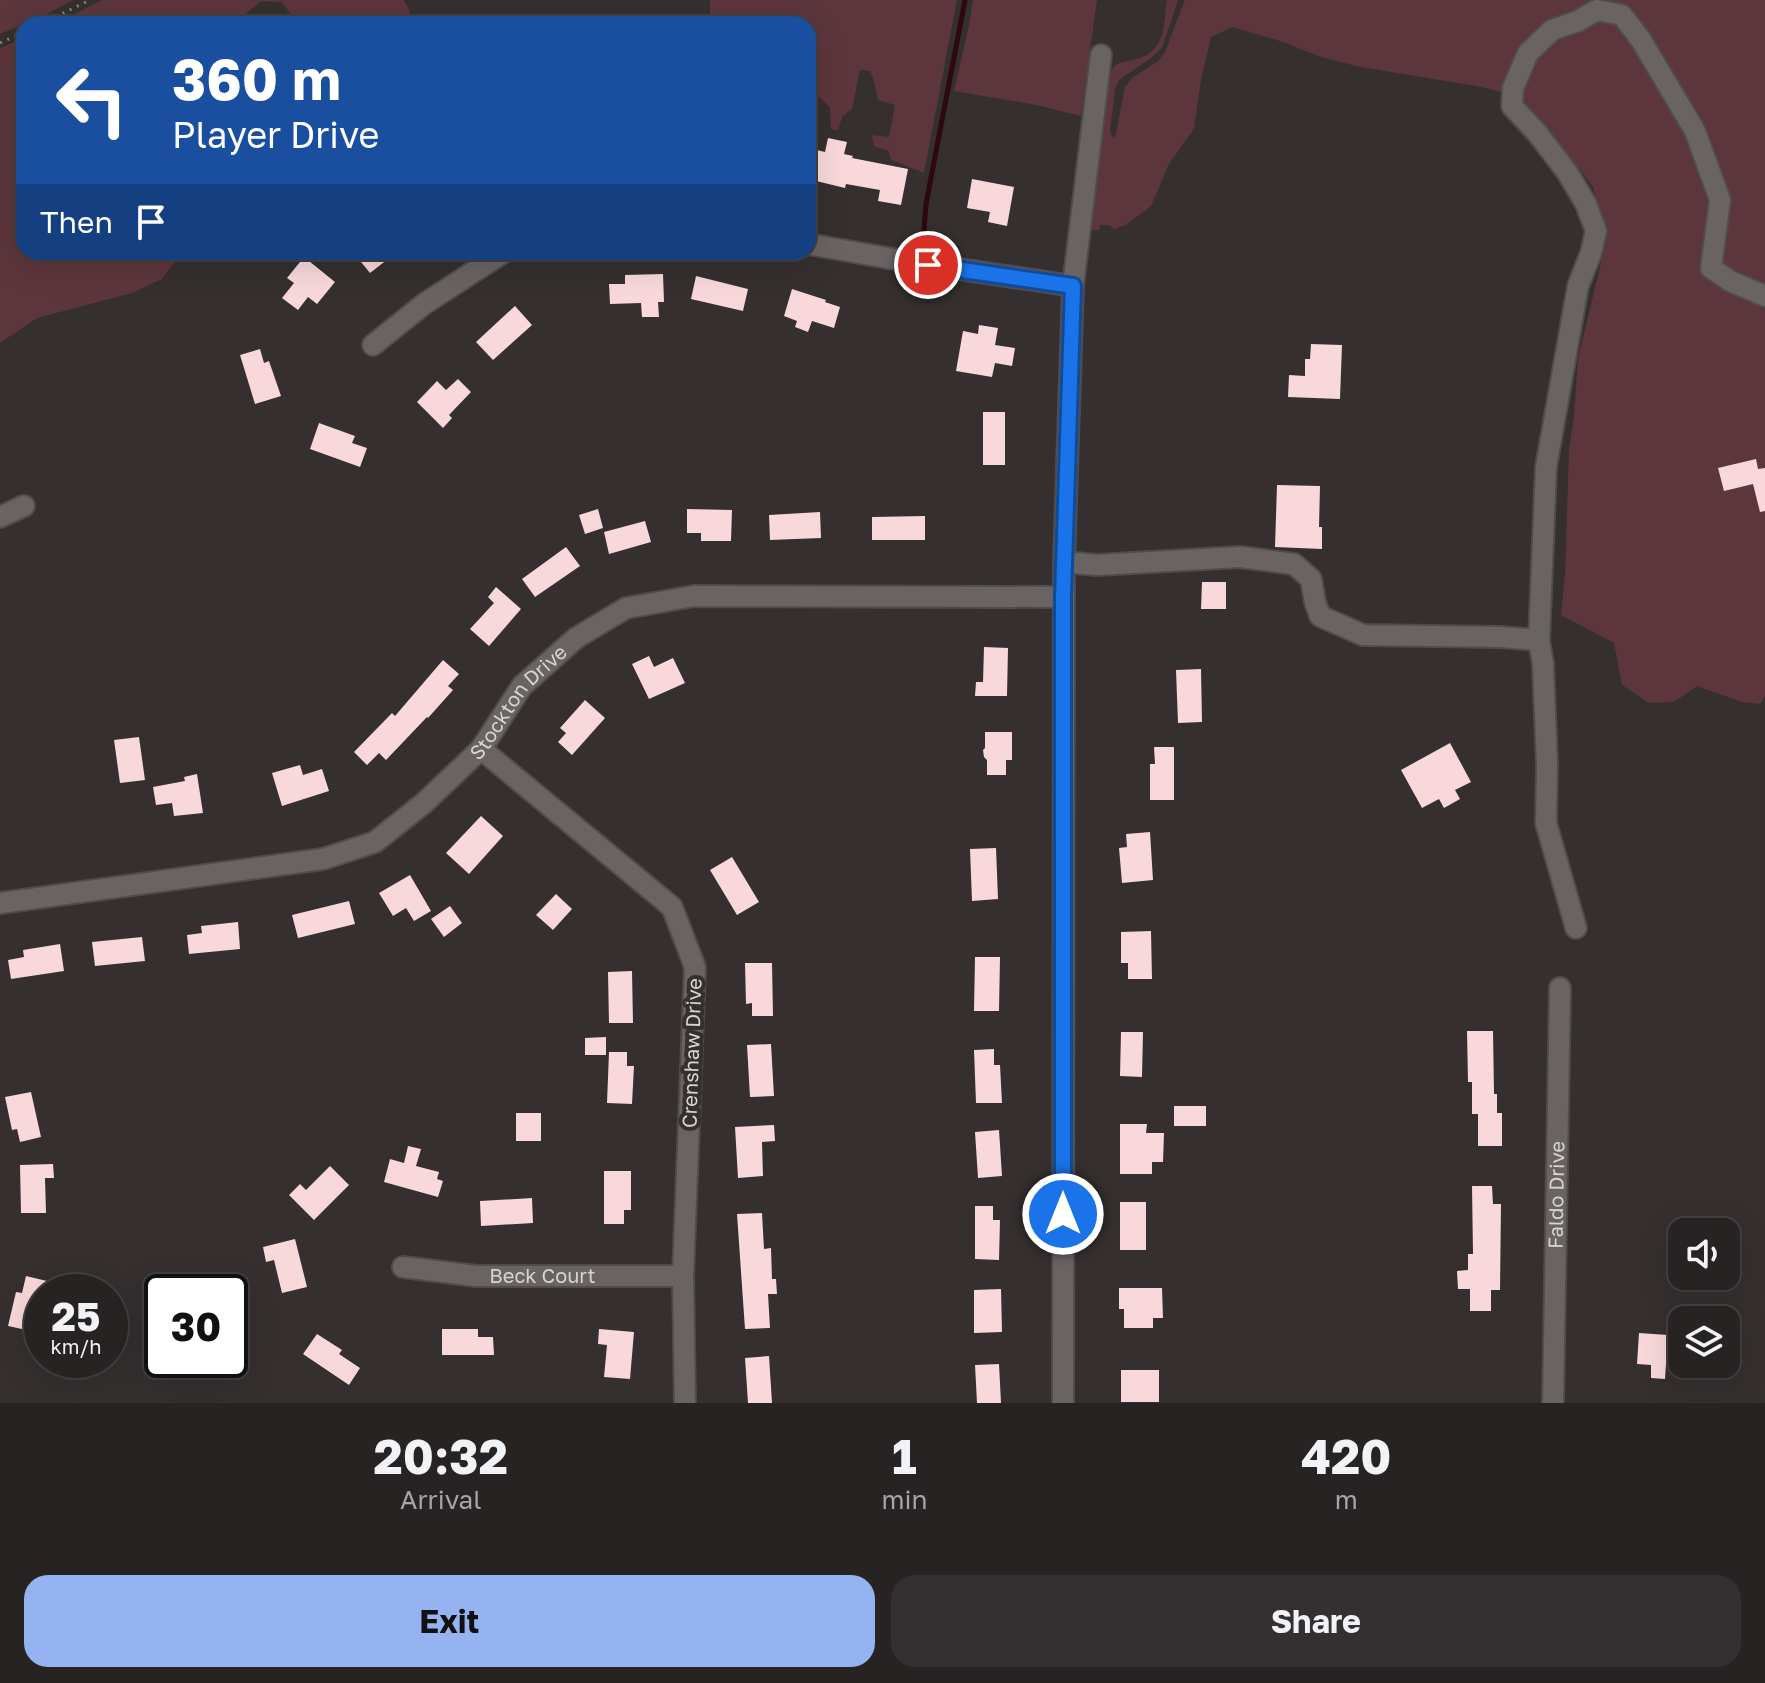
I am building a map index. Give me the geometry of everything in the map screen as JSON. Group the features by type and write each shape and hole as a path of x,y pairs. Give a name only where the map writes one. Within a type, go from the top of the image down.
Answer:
{"street":[{"path":"1576,928 1546,823 1543,664 1539,640 1546,467 1578,286 1596,231 1586,204 1567,172 1512,106 1513,88 1528,53 1552,30 1597,10 1622,15 1641,40 1695,131 1720,200 1711,268 1730,281 1765,296"},
{"path":"1063,1403 1063,597 1073,286 1101,55"},
{"path":"816,245 1073,286"},
{"path":"373,345 424,304 492,260"},
{"path":"0,517 24,506"},
{"path":"1064,562 1097,565 1240,557 1294,564 1311,579 1320,616 1363,635 1539,640"},
{"name":"Stockton Drive","path":"0,903 323,859 375,842 424,803 481,749 522,686 576,638 626,608 694,596 1063,597"},
{"name":"Crenshaw Drive","path":"481,749 672,907 695,967 683,1276 685,1403"},
{"name":"Faldo Drive","path":"1553,1403 1560,988"},
{"name":"Beck Court","path":"403,1267 476,1276 683,1276"}],"path":[{"path":"57,16 90,0"}],"shaded area":[{"path":"0,0 73,0 42,16 16,16 16,27 0,34"},
{"path":"102,0 404,0 409,16 292,16 282,2 261,1 243,16 70,16"},
{"path":"710,0 957,0 924,173 891,160 889,151 874,146 872,135 889,137 895,105 878,100 870,71 860,70 852,109 842,117 838,131 831,129 830,107 816,95 816,16 710,16"},
{"path":"973,0 1097,0 1081,116 954,91"},
{"path":"1167,0 1178,0 1162,48 1119,80 1115,89 1110,131 1115,138 1125,87 1165,52 1185,0 1765,0 1765,696 1760,704 1742,702 1697,686 1674,702 1649,703 1622,685 1614,643 1561,615 1569,448 1578,358 1606,242 1593,187 1552,133 1520,97 1482,87 1360,67 1233,27 1211,37 1194,129 1169,164 1151,206 1126,225 1114,229 1109,225 1100,225 1099,230 1090,230 1110,74 1117,64 1140,58 1156,47 1163,31"},
{"path":"16,41 16,260 176,260 162,279 132,293 37,318 0,343 0,48"}],"building":[{"path":"828,138 847,142 844,154 852,158 908,169 901,205 878,201 880,190 846,184 845,188 816,181 816,150 825,152"},
{"path":"972,179 1014,187 1007,226 988,222 990,212 967,208"},
{"path":"302,260 308,260 335,282 317,304 308,297 298,310 282,298 294,283 287,278"},
{"path":"359,260 387,260 370,273"},
{"path":"663,274 664,302 658,302 659,317 642,317 641,303 610,304 609,284 625,284 625,275"},
{"path":"696,276 748,289 743,311 691,299"},
{"path":"792,289 840,307 834,328 812,321 808,332 795,327 797,321 784,316"},
{"path":"515,306 532,325 493,360 476,342"},
{"path":"979,325 998,328 995,345 1015,348 1012,366 995,363 992,377 956,371 963,331 978,334"},
{"path":"1311,344 1342,345 1340,399 1288,397 1289,375 1305,376 1305,359 1310,359"},
{"path":"260,349 264,363 269,361 281,396 255,404 240,355"},
{"path":"458,379 471,392 449,415 452,418 443,428 417,402 437,381 446,390"},
{"path":"983,412 1005,412 1005,465 983,465"},
{"path":"319,423 355,436 352,443 367,448 360,467 310,449"},
{"path":"1756,459 1758,469 1765,468 1765,511 1760,512 1753,484 1724,491 1718,468"},
{"path":"1277,485 1320,486 1322,549 1275,547"},
{"path":"598,509 603,528 585,534 579,515"},
{"path":"687,509 732,510 731,541 701,541 701,533 687,533"},
{"path":"820,512 821,538 770,540 769,515"},
{"path":"925,516 925,540 872,540 872,517"},
{"path":"645,521 651,542 609,554 604,532"},
{"path":"566,547 580,566 535,597 522,579"},
{"path":"1202,582 1226,582 1226,609 1201,609"},
{"path":"496,587 521,609 489,646 470,629 494,603 488,597"},
{"path":"984,647 1008,648 1007,696 975,696 976,682 983,682"},
{"path":"649,656 654,667 673,658 685,683 649,699 632,664"},
{"path":"443,660 459,674 448,686 453,690 386,760 379,753 367,765 354,752 392,713 395,716"},
{"path":"1201,669 1202,722 1178,723 1176,670"},
{"path":"585,700 605,718 572,755 558,742 566,733 560,728"},
{"path":"985,732 1012,732 1012,760 1006,760 1006,775 987,775 983,750"},
{"path":"139,737 145,780 120,783 114,740"},
{"path":"1450,743 1471,782 1455,790 1460,799 1444,808 1439,799 1422,808 1401,770"},
{"path":"1154,747 1174,747 1174,800 1150,800 1150,764 1155,764"},
{"path":"300,765 303,775 322,769 329,791 282,806 272,773"},
{"path":"197,774 203,813 174,816 172,803 156,805 153,787 185,781 184,777"},
{"path":"481,816 503,836 469,874 446,853"},
{"path":"1150,832 1153,880 1122,883 1119,848 1127,847 1126,834"},
{"path":"996,848 998,899 972,901 970,849"},
{"path":"732,857 759,902 737,915 710,870"},
{"path":"410,875 431,911 414,921 406,908 393,916 379,893"},
{"path":"556,894 572,909 553,930 536,915"},
{"path":"349,901 355,924 298,938 292,915"},
{"path":"450,906 462,923 444,937 431,919"},
{"path":"238,922 240,949 189,954 187,935 202,933 201,926"},
{"path":"1151,931 1152,979 1128,979 1128,963 1121,963 1121,932"},
{"path":"142,937 145,961 95,966 92,942"},
{"path":"60,944 64,971 11,979 8,960 24,957 23,950"},
{"path":"975,957 1000,957 999,1011 974,1011"},
{"path":"745,963 772,963 773,1016 752,1016 752,1003 746,1004"},
{"path":"632,971 633,1023 609,1023 608,972"},
{"path":"1467,1031 1493,1031 1494,1094 1497,1094 1497,1113 1502,1113 1502,1146 1478,1146 1478,1114 1472,1114 1472,1082 1468,1082"},
{"path":"1121,1032 1143,1032 1142,1077 1120,1076"},
{"path":"606,1037 606,1055 585,1055 585,1038"},
{"path":"771,1044 774,1096 750,1097 747,1045"},
{"path":"994,1049 994,1065 1000,1065 1002,1103 976,1103 974,1050"},
{"path":"609,1052 627,1052 627,1066 634,1066 632,1104 607,1103"},
{"path":"31,1092 41,1137 20,1142 17,1129 12,1130 5,1097"},
{"path":"1174,1106 1206,1106 1206,1126 1174,1126"},
{"path":"516,1113 541,1113 541,1141 516,1141"},
{"path":"1120,1124 1147,1124 1146,1133 1164,1133 1163,1162 1152,1162 1152,1174 1120,1174"},
{"path":"774,1125 775,1141 762,1142 763,1176 738,1178 735,1127"},
{"path":"999,1130 1002,1176 978,1178 975,1132"},
{"path":"408,1146 421,1149 416,1166 439,1172 437,1179 443,1181 438,1197 384,1182 390,1159 404,1163"},
{"path":"53,1164 54,1178 45,1178 46,1213 21,1213 20,1165"},
{"path":"330,1166 349,1185 314,1220 289,1195 300,1184 306,1190"},
{"path":"604,1171 631,1171 631,1210 624,1210 624,1224 604,1224"},
{"path":"1472,1186 1492,1186 1493,1204 1501,1204 1500,1290 1491,1290 1491,1311 1470,1311 1470,1289 1458,1289 1457,1271 1468,1270 1468,1254 1473,1254"},
{"path":"532,1198 533,1223 481,1226 480,1201"},
{"path":"1120,1202 1146,1202 1146,1250 1120,1250"},
{"path":"975,1206 993,1206 993,1220 1000,1220 999,1260 975,1259"},
{"path":"762,1213 764,1249 771,1248 772,1279 776,1279 777,1294 768,1294 770,1328 745,1329 737,1214"},
{"path":"295,1239 307,1287 282,1293 274,1260 266,1262 263,1247"},
{"path":"24,1284 24,1329 8,1326 16,1292 22,1293"},
{"path":"1119,1288 1162,1288 1163,1318 1153,1318 1153,1328 1124,1328 1124,1309 1119,1309"},
{"path":"1001,1289 1002,1332 974,1333 974,1290"},
{"path":"442,1329 478,1329 478,1337 493,1337 494,1355 442,1355"},
{"path":"599,1329 634,1332 630,1379 604,1377 607,1345 598,1344"},
{"path":"1639,1333 1668,1335 1665,1379 1651,1378 1651,1365 1637,1364"},
{"path":"317,1334 342,1350 339,1354 360,1368 349,1385 303,1354"},
{"path":"769,1356 772,1403 748,1403 745,1358"},
{"path":"999,1364 1001,1403 977,1403 975,1365"},
{"path":"1121,1370 1159,1370 1159,1402 1121,1402"}],"waterway":[{"path":"923,242 926,204 965,0"}],"route":[{"path":"928,265 1073,286 1063,597 1063,1214"}]}
